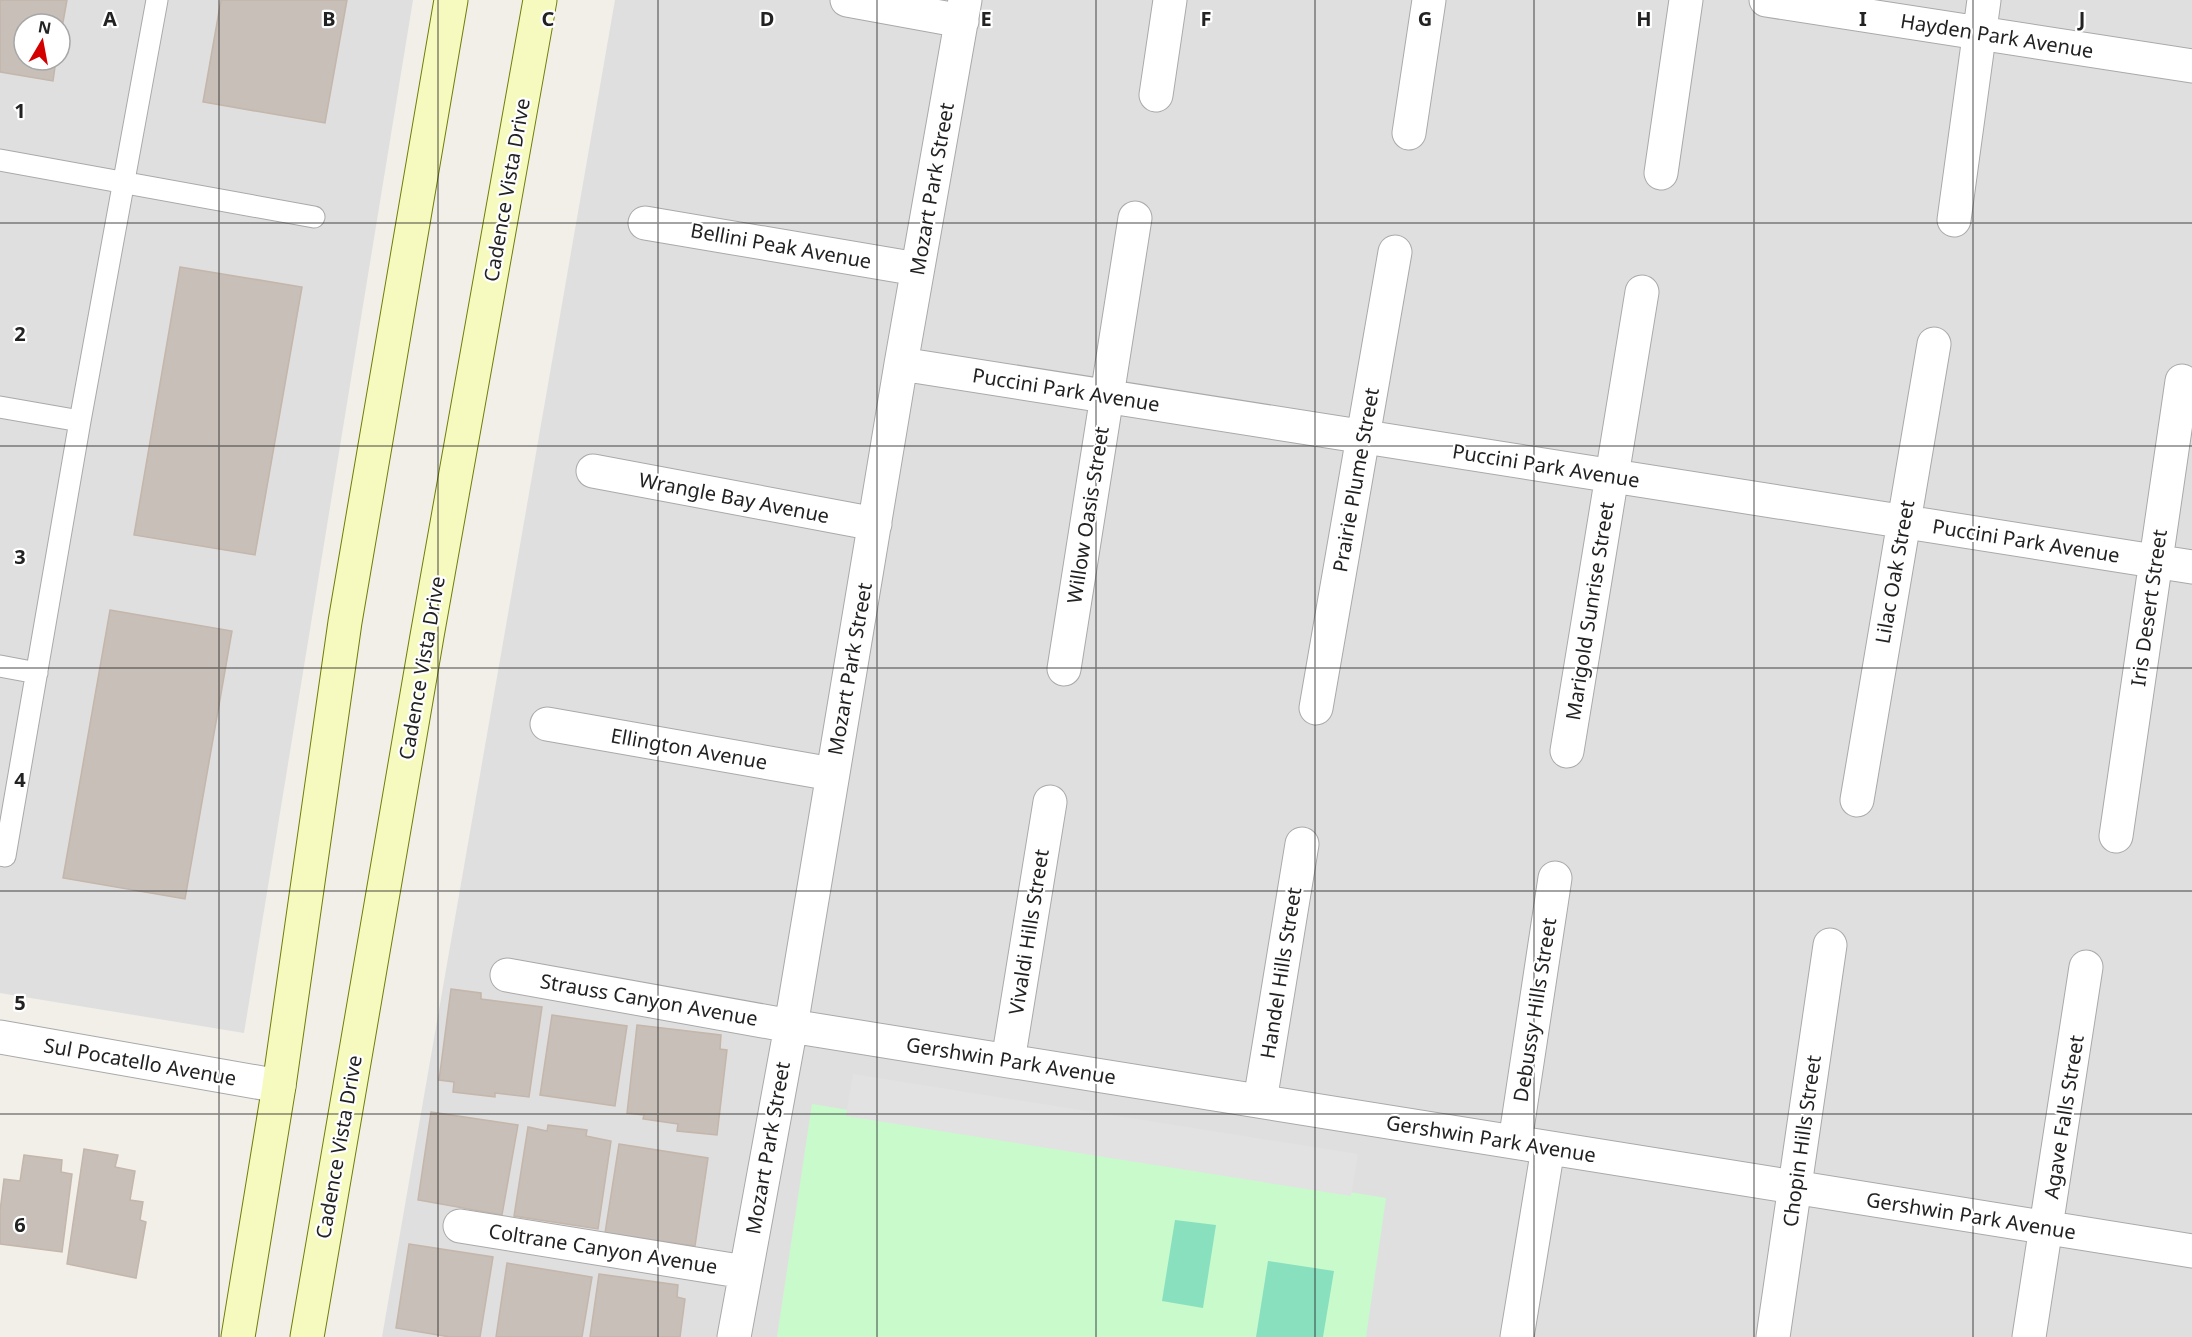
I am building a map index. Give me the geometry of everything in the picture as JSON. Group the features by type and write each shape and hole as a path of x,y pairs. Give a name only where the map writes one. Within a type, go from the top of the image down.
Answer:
{"street":[{"path":"238,1337 279,1086 345,622 452,0"},
{"name":"Cadence Vista Drive","path":"307,1337 427,636 540,0"},
{"path":"847,0 964,11"},
{"path":"1156,95 1170,0"},
{"path":"1409,133 1429,0"},
{"path":"1661,173 1686,0"},
{"name":"Hayden Park Avenue","path":"1766,0 2192,66"},
{"path":"1954,220 1984,0"},
{"name":"Mozart Park Street","path":"734,1337 790,1026 917,269 964,11"},
{"name":"Willow Oasis Street","path":"1064,669 1135,218"},
{"name":"Bellini Peak Avenue","path":"645,223 917,269"},
{"name":"Prairie Plume Street","path":"1316,708 1395,252"},
{"name":"Marigold Sunrise Street","path":"1568,751 1642,292"},
{"name":"Lilac Oak Street","path":"1857,800 1934,344"},
{"name":"Puccini Park Avenue","path":"901,364 2192,567"},
{"name":"Iris Desert Street","path":"2116,836 2182,381"},
{"name":"Wrangle Bay Avenue","path":"593,471 874,524"},
{"name":"Ellington Avenue","path":"547,724 832,774"},
{"name":"Vivaldi Hills Street","path":"1008,1061 1050,802"},
{"name":"Handel Hills Street","path":"1260,1101 1302,844"},
{"name":"Debussy Hills Street","path":"1515,1142 1555,878"},
{"name":"Chopin Hills Street","path":"1773,1337 1830,945"},
{"name":"Agave Falls Street","path":"2030,1337 2086,967"},
{"name":"Strauss Canyon Avenue","path":"507,975 790,1026"},
{"name":"Gershwin Park Avenue","path":"790,1026 2192,1251"},
{"name":"Sul Pocatello Avenue","path":"0,1037 279,1086"},
{"path":"1517,1337 1548,1148"},
{"name":"Coltrane Canyon Avenue","path":"460,1226 745,1272"}],"lane":[{"path":"0,855 5,856 80,420 157,0"},
{"path":"0,160 314,217"},
{"path":"0,407 80,420"},
{"path":"0,666 37,673"}],"shaded area":[{"path":"0,0 413,0 244,1033 0,993"},
{"path":"615,0 2192,0 2192,1337 382,1337"},
{"path":"853,1074 1358,1154 1351,1196 846,1116"}],"green space":[{"path":"812,1104 1386,1198 1366,1337 777,1337"},
{"path":"1175,1220 1216,1225 1203,1308 1162,1301"},
{"path":"1268,1261 1334,1271 1323,1337 1256,1337"}],"building":[{"path":"0,0 67,0 65,12 12,12 12,72 54,72 53,81 0,72"},
{"path":"221,0 347,0 325,123 203,102"},
{"path":"180,267 302,287 255,555 134,535"},
{"path":"110,610 232,631 185,899 63,878"},
{"path":"451,989 481,993 481,999 542,1007 529,1097 495,1093 495,1097 453,1092 454,1082 439,1080"},
{"path":"552,1015 627,1026 615,1106 540,1095"},
{"path":"637,1025 721,1035 720,1049 727,1050 717,1135 677,1131 678,1124 643,1119 644,1115 627,1113"},
{"path":"431,1112 518,1125 502,1215 418,1200"},
{"path":"548,1125 587,1130 586,1136 611,1141 598,1229 514,1216 528,1127 547,1131"},
{"path":"619,1144 708,1158 695,1246 605,1233"},
{"path":"84,1149 118,1155 115,1167 135,1171 130,1200 143,1202 140,1220 146,1222 136,1278 67,1264"},
{"path":"24,1155 62,1160 61,1172 72,1174 62,1252 0,1244 0,1211 4,1179 20,1181"},
{"path":"409,1244 493,1257 480,1337 450,1337 396,1328"},
{"path":"507,1263 592,1277 582,1337 496,1337"},
{"path":"599,1274 678,1285 677,1297 685,1299 680,1337 590,1337"}]}
